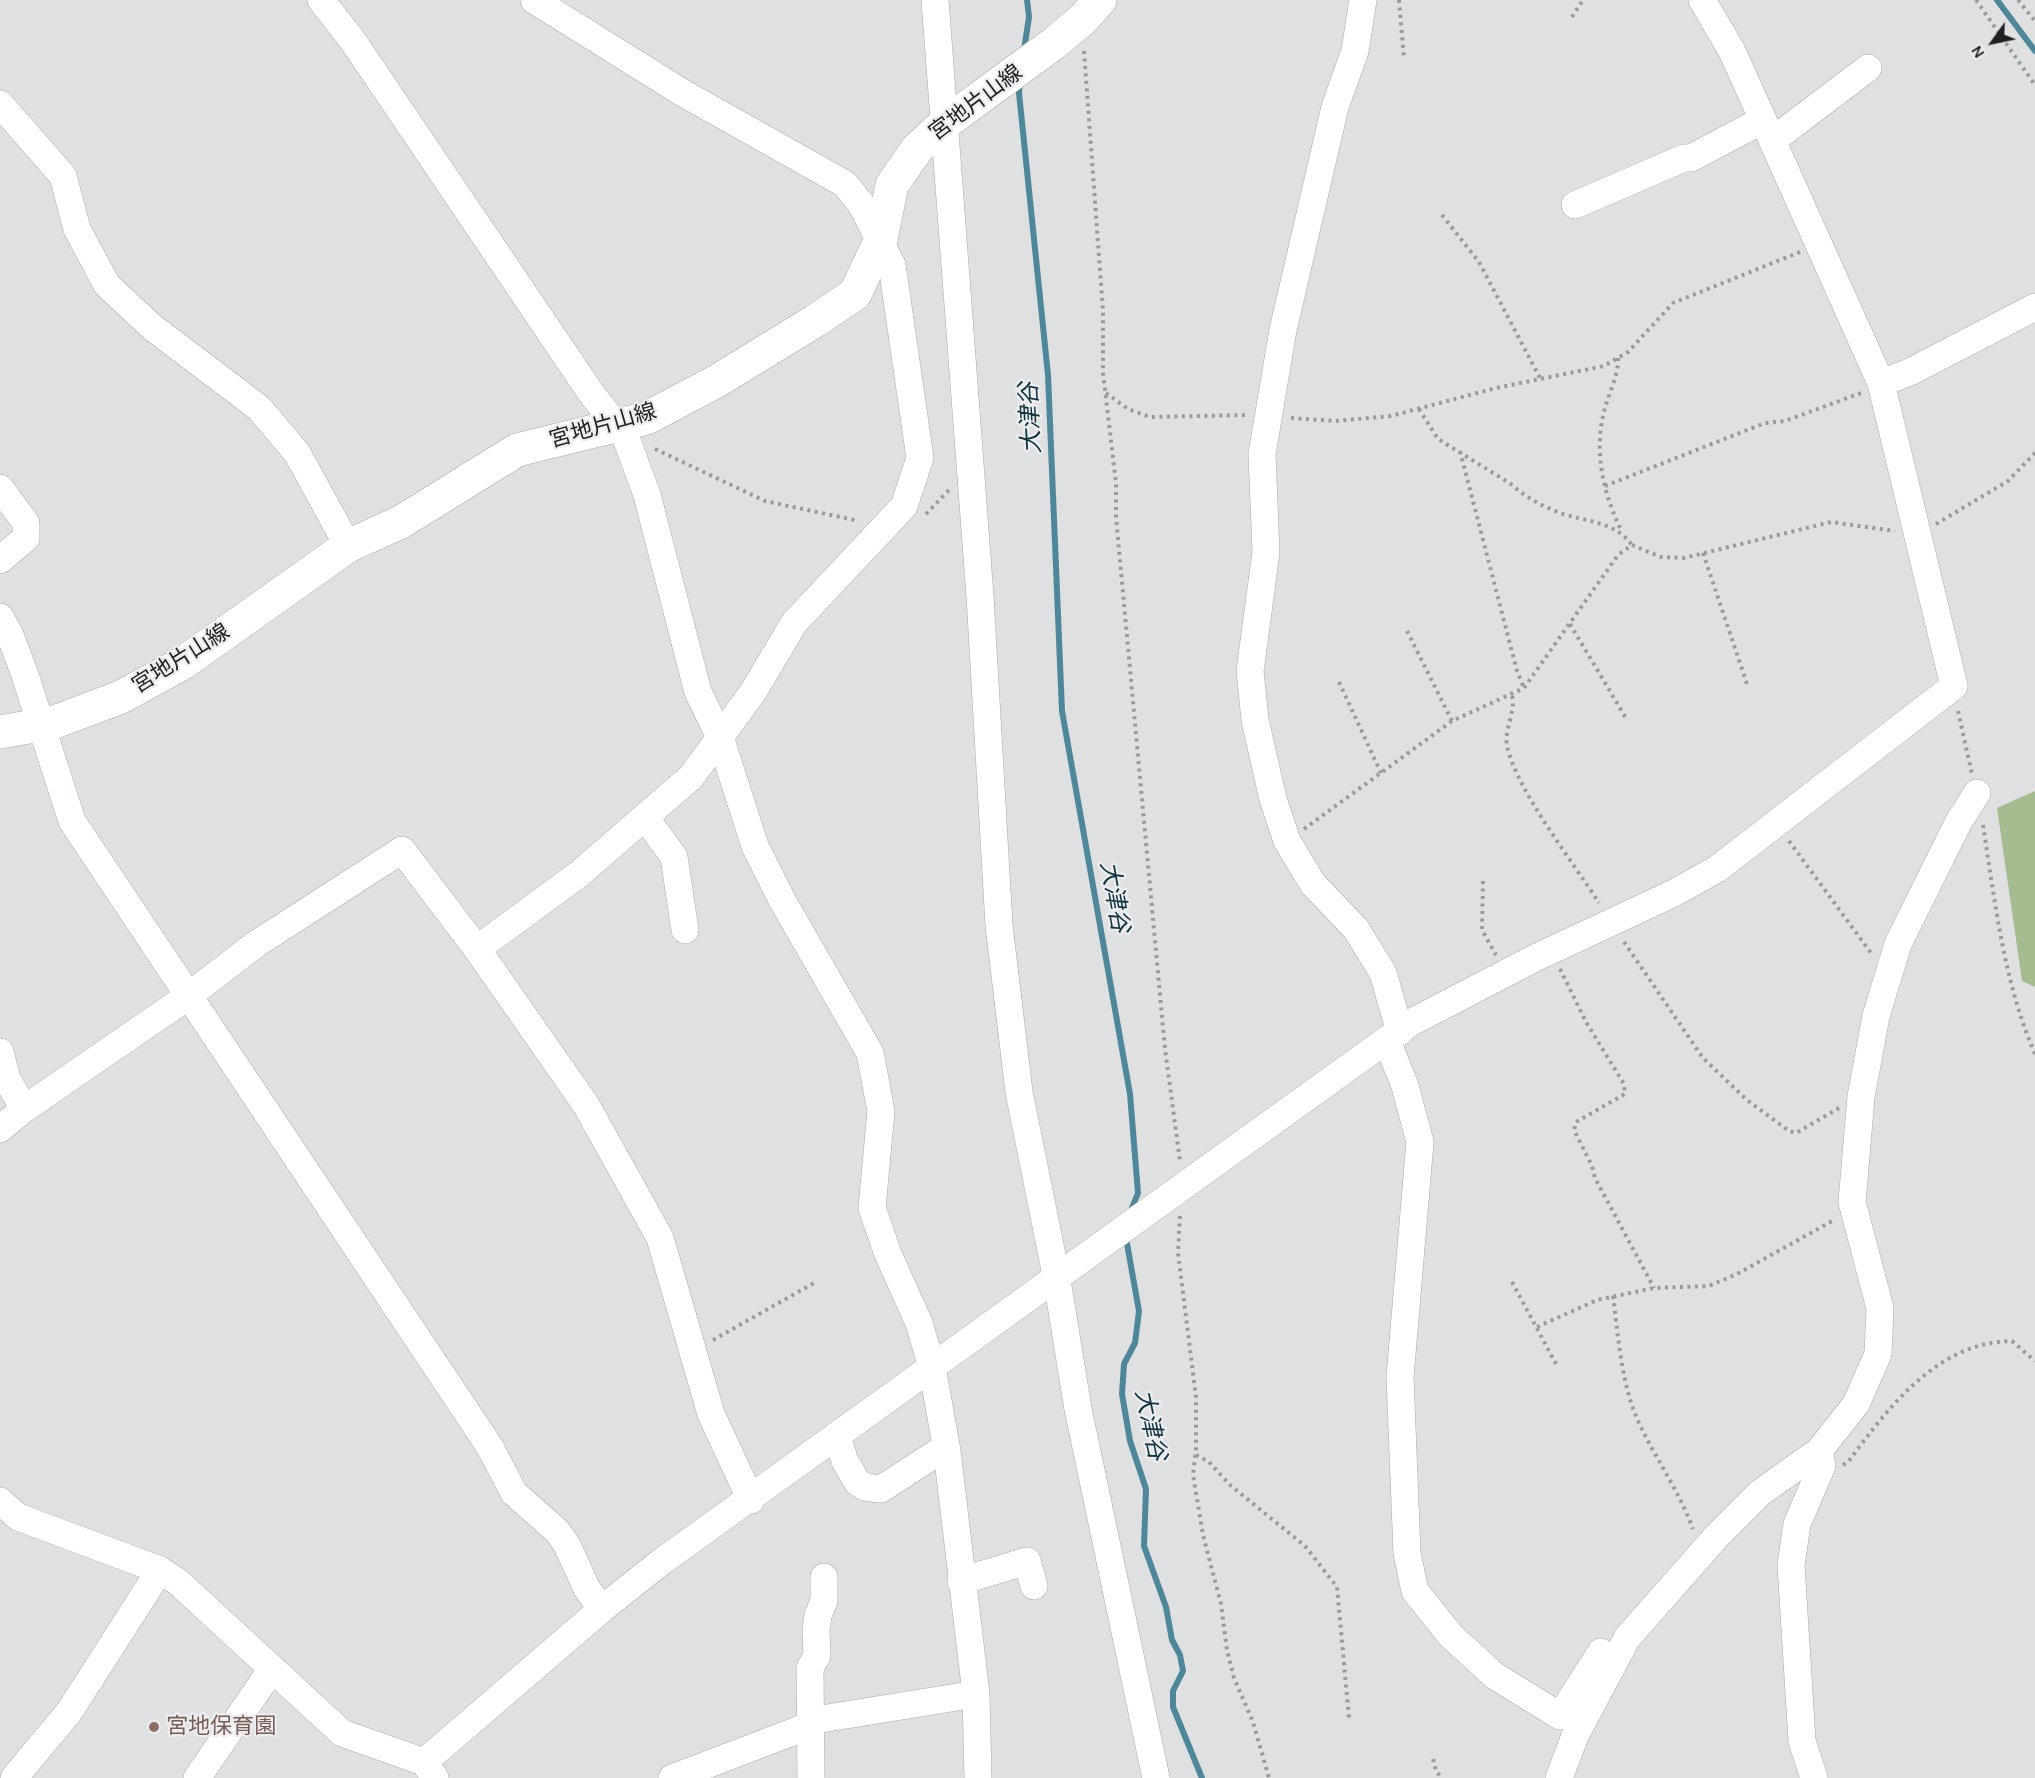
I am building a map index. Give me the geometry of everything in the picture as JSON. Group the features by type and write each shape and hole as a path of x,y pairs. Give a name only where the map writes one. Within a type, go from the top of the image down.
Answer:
{"main road":[{"name":"宮地片山線","path":"0,732 42,725 121,697 183,663 348,546 401,522 517,450 577,433 622,432 717,381 855,294 881,239 892,185 917,149 944,124 1053,44 1091,10"}],"street":[{"path":"321,0 359,51 591,393 622,432 647,495 698,692 720,737 755,846 782,900 870,1053 881,1111 872,1208 888,1254 919,1323 932,1366 946,1447 976,1694 978,1778"},
{"path":"477,949 579,874 691,777 753,692 794,624 904,506 920,458 892,265 881,239 861,204 845,184 683,93 534,0"},
{"path":"935,0 969,456 999,925 1019,1092 1061,1275 1078,1409 1156,1778"},
{"path":"1363,0 1355,51 1335,107 1282,330 1262,453 1266,552 1250,671 1256,720 1270,788 1287,841 1313,884 1356,929 1383,973 1393,1037 1420,1142 1400,1377 1407,1553 1415,1591 1451,1635 1495,1676 1560,1716 1615,1628 1633,1612 1642,1621"},
{"path":"0,1501 18,1517 160,1570 178,1582 342,1733 430,1770 602,1609 661,1562 751,1500 932,1366 1410,1023 1507,972 1674,893 1717,869 1954,686 1881,383 1732,51 1702,0"},
{"path":"1575,206 1684,158 1691,158 1768,130 1868,68"},
{"path":"4,118 63,176 77,229 107,285 152,327 259,408 297,453 348,546"},
{"path":"1881,383 1910,372 2035,307"},
{"path":"0,488 26,524 26,538 0,560"},
{"path":"0,617 10,635 42,725 72,821 187,997 490,1447 514,1493 557,1531 567,1545 587,1589 602,1609"},
{"path":"1559,1778 1575,1736 1627,1638 1716,1537 1760,1493 1820,1456 1856,1404 1878,1354 1880,1308 1852,1202 1861,1096 1876,1016 1898,944 1958,823 1977,794"},
{"path":"645,817 674,857 685,930"},
{"path":"0,1129 187,997 256,944 402,850 477,949 586,1105 660,1238 711,1414 751,1500"},
{"path":"0,1052 7,1079 24,1110"},
{"path":"837,1437 845,1461 857,1482 865,1487 881,1489 946,1447"},
{"path":"1814,1778 1802,1741 1791,1565 1797,1524 1822,1466 1820,1456"},
{"path":"961,1581 1027,1561 1034,1586"},
{"path":"14,1778 69,1712 160,1570"},
{"path":"811,1778 810,1668 817,1656 816,1631 818,1615 824,1601 824,1577"},
{"path":"197,1778 272,1669"},
{"path":"672,1778 821,1719 976,1694"}],"path":[{"path":"1399,0 1404,58"},
{"path":"1572,17 1583,0"},
{"path":"1976,0 2035,85"},
{"path":"2018,0 2035,21"},
{"path":"1091,10 1098,270 1103,310 1106,393 1116,483 1116,518 1149,892 1182,1188 1178,1253 1196,1397 1196,1455 1193,1475 1203,1534 1221,1604 1227,1650 1234,1678 1253,1722 1269,1778"},
{"path":"1442,215 1479,262 1540,378"},
{"path":"1106,393 1128,409 1150,417 1269,416 1364,420 1419,409 1540,378 1604,366 1628,352 1673,303 1818,245"},
{"path":"1618,358 1599,433 1605,486 1622,532 1632,545 1661,556 1684,558 1831,522 1924,531 2008,481 2035,453"},
{"path":"1605,486 1765,423 1785,421 1826,407 1881,383"},
{"path":"1419,409 1438,439 1536,502 1563,514 1599,522 1622,532"},
{"path":"622,432 765,501 874,525 900,525 921,518 950,490 958,466 969,456"},
{"path":"1460,452 1517,671 1524,688"},
{"path":"1287,841 1452,721 1512,696 1524,688 1617,555 1632,545"},
{"path":"1703,553 1748,687"},
{"path":"1570,624 1627,720"},
{"path":"1407,631 1452,721"},
{"path":"1339,682 1381,773"},
{"path":"1954,686 2017,1007 2035,1054"},
{"path":"1512,696 1514,703 1507,730 1507,743 1512,763 1524,786 1611,922 1703,1058 1747,1100 1789,1131 1796,1133 1861,1096"},
{"path":"1777,823 1874,957 1890,969"},
{"path":"1483,881 1482,930 1507,972"},
{"path":"1552,950 1586,1022 1624,1084 1625,1094 1576,1122 1574,1130 1593,1166 1595,1178 1654,1288"},
{"path":"1537,1327 1586,1304 1613,1296 1654,1288 1710,1286 1737,1274 1820,1226 1854,1211"},
{"path":"1512,1282 1556,1364"},
{"path":"693,1351 814,1283"},
{"path":"1613,1296 1627,1386 1634,1411 1657,1460 1682,1498 1695,1535"},
{"path":"1820,1456 1831,1466 1842,1466 1848,1462 1887,1410 1925,1374 1970,1348 1994,1341 2012,1341 2035,1361"},
{"path":"1196,1455 1209,1462 1230,1485 1305,1546 1337,1587 1349,1718"},
{"path":"1433,1759 1436,1771 1442,1778"}],"green space":[{"path":"2035,791 2035,987 2022,981 1997,808"}],"waterway":[{"name":"大津谷","path":"1024,50 1029,17 1027,0"},
{"path":"1997,0 2035,51"},
{"name":"大津谷","path":"1020,81 1019,93 1048,375 1062,711 1130,1094 1138,1193 1130,1213"},
{"name":"大津谷","path":"1126,1238 1139,1311 1135,1343 1124,1364 1122,1394 1130,1441 1146,1489 1144,1546 1166,1607 1172,1640 1180,1655 1183,1671 1173,1691 1173,1707 1202,1778"}],"place":[{"name":"宮地保育園","path":"154,1727"}]}
